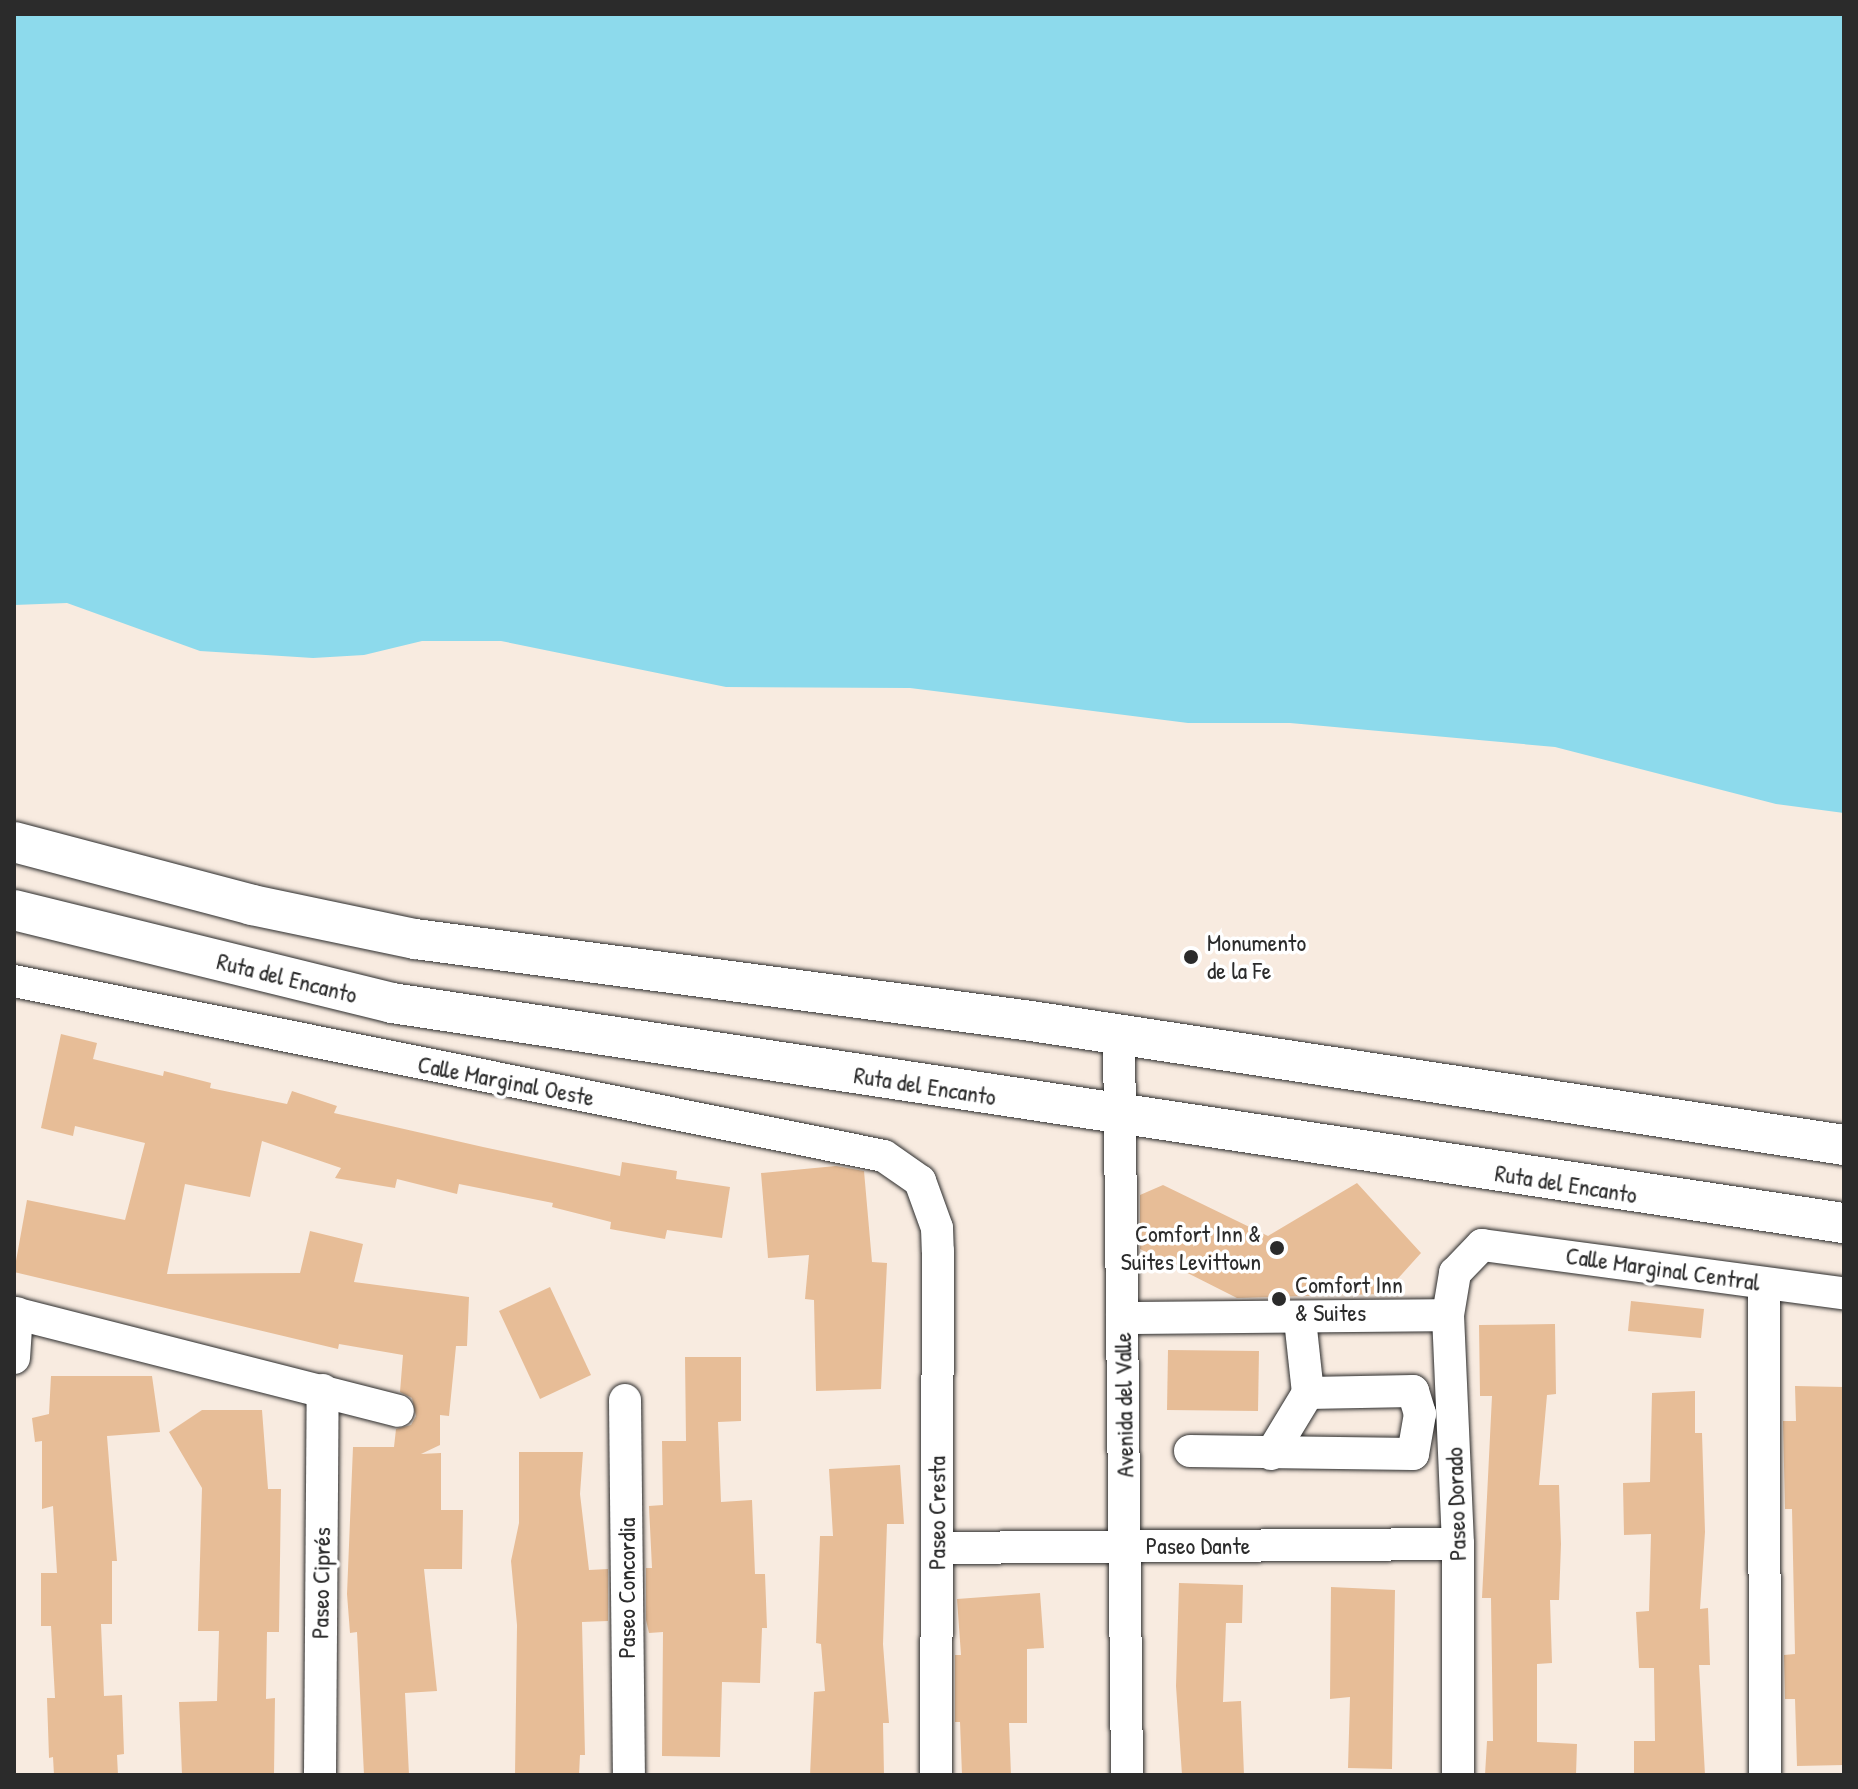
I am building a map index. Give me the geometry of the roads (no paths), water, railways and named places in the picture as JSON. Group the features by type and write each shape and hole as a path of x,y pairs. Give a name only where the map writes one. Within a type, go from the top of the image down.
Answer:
{"main road":[{"path":"14,842 252,905 415,939 1119,1035 1844,1145"},
{"name":"Ruta del Encanto","path":"14,910 392,1003 1844,1223"}],"street":[{"name":"Calle Marginal Oeste","path":"14,981 884,1156 920,1181 937,1228 938,1251"},
{"name":"Avenida del Valle","path":"1119,1035 1127,1775"},
{"name":"Calle Marginal Central","path":"1482,1245 1844,1293"},
{"name":"Paseo Dorado","path":"1458,1775 1458,1544 1448,1315 1455,1273 1482,1245"},
{"name":"Paseo Cresta","path":"936,1775 938,1251"},
{"path":"1764,1284 1765,1775"},
{"path":"14,1358 15,1313 398,1411"},
{"path":"1122,1318 1300,1319 1448,1315"},
{"path":"1271,1454 1308,1393 1300,1319"},
{"name":"Paseo Ciprés","path":"320,1775 323,1390"},
{"path":"1190,1451 1413,1454 1420,1414 1413,1391 1308,1393"},
{"name":"Paseo Concordia","path":"625,1400 629,1775"},
{"name":"Paseo Dante","path":"937,1548 1458,1544"}],"water":[{"path":"14,14 1844,14 1844,813 1776,804 1555,747 1290,723 1188,723 910,688 726,687 501,641 422,641 364,655 313,658 200,651 67,603 14,605"}],"place":[{"name":"Monumento de la Fe","path":"1191,957"},
{"name":"Comfort Inn & Suites Levittown","path":"1277,1248"},
{"name":"Comfort Inn & Suites","path":"1279,1299"}]}
